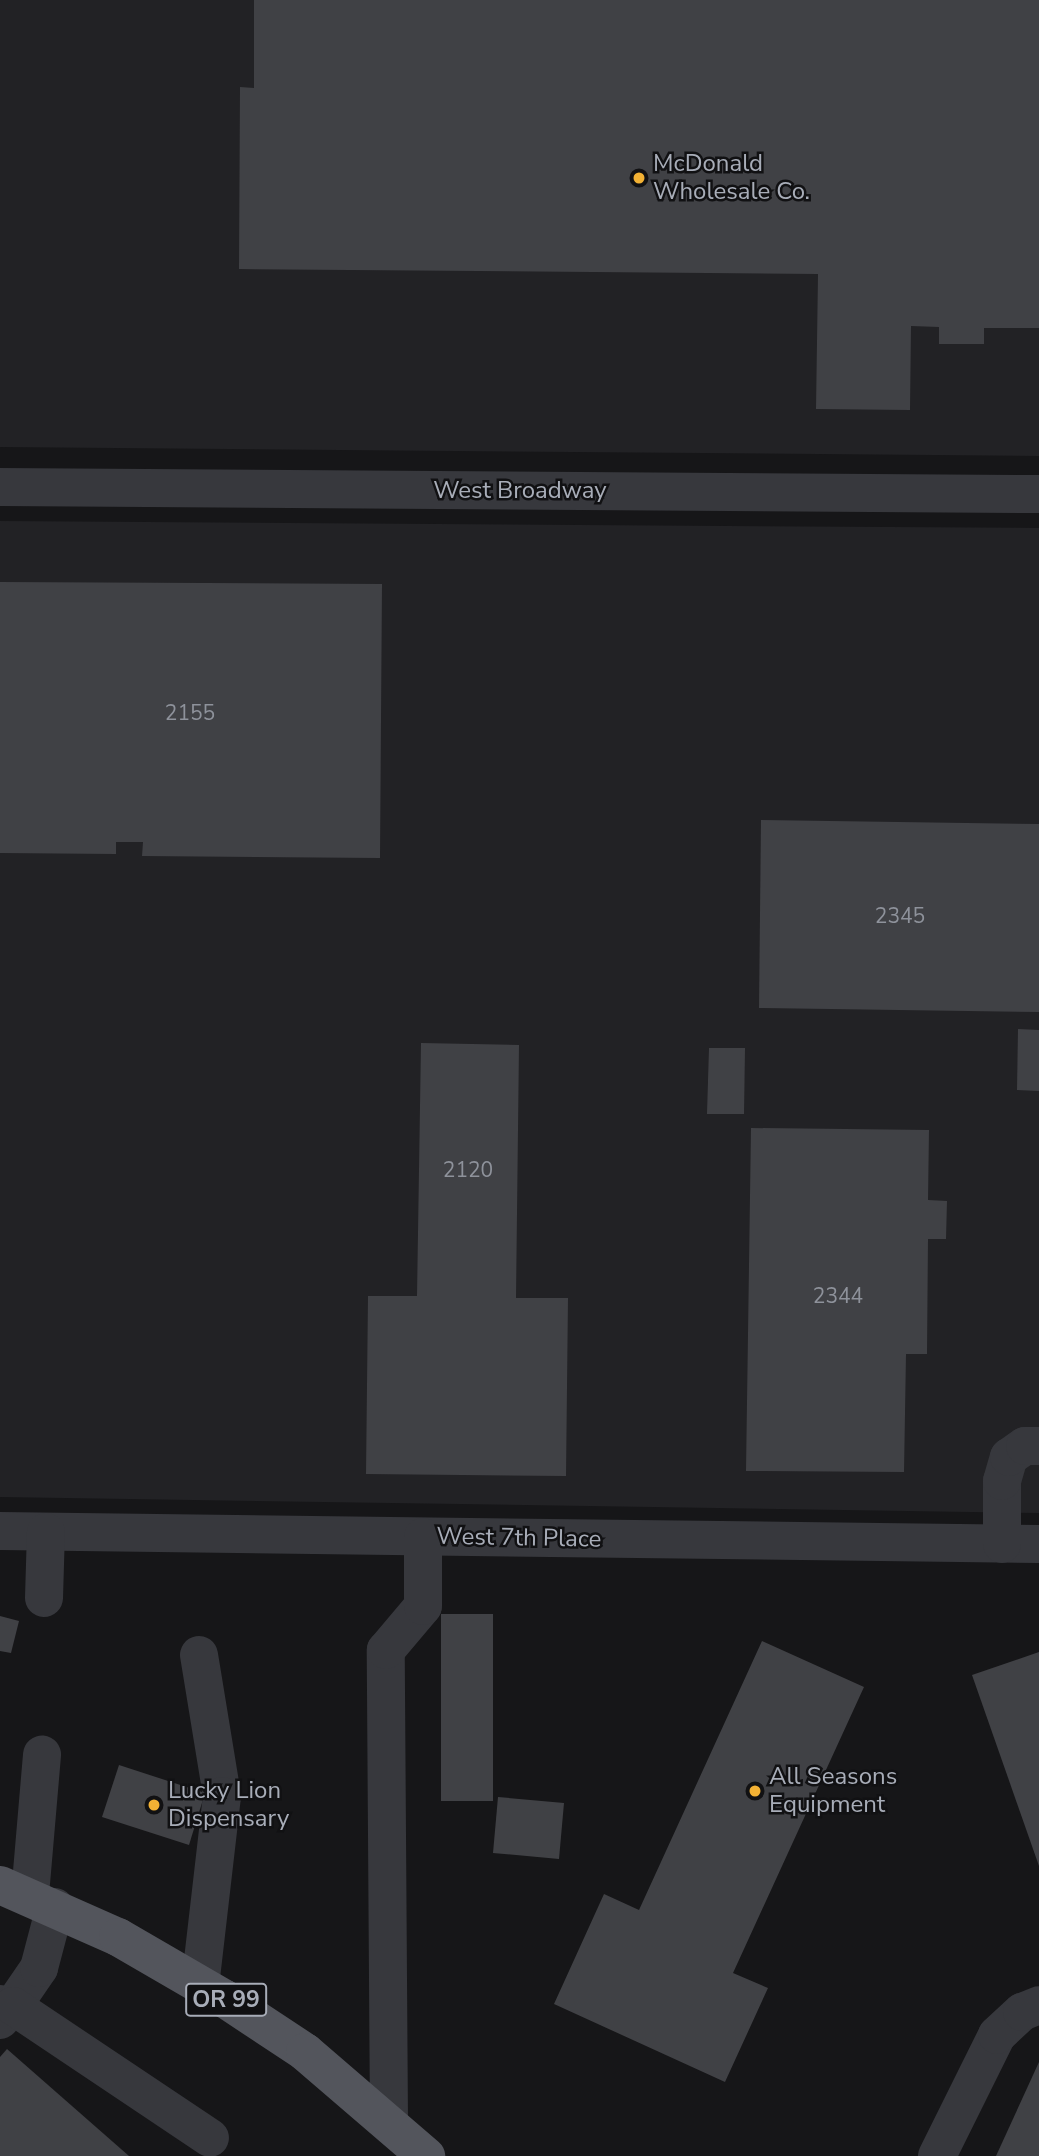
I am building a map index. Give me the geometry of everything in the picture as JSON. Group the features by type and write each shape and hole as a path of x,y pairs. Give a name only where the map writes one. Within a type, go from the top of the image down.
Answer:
{"main road":[{"name":"OR 99","path":"28,1896 200,1985 305,2052 389,2120 426,2156"}],"street":[{"name":"West Broadway","path":"0,486 1039,495"},
{"path":"1021,1544 1002,1481 1009,1457 1025,1446 1039,1446"},
{"name":"West 7th Place","path":"0,1531 1021,1544"},
{"path":"44,1598 46,1532"},
{"path":"389,2120 386,1650 423,1606 423,1537"},
{"path":"200,1655 222,1796 200,1985"},
{"path":"42,1755 28,1896 39,1968 4,2010 210,2138"},
{"path":"937,2156 997,2035 1022,2011 1039,2005"}],"shaded area":[{"path":"0,0 1039,0 1039,456 0,447"},
{"path":"0,521 1039,528 1039,1513 0,1497"}],"building":[{"name":"McDonald Wholesale Co.","path":"254,0 1039,0 1039,328 984,328 984,344 939,344 939,327 911,326 910,410 816,409 818,274 239,269 240,87 254,88"},
{"path":"0,582 382,584 380,858 142,856 143,842 116,842 116,854 0,853"},
{"path":"761,820 1039,824 1039,1012 759,1008"},
{"path":"1018,1029 1039,1030 1039,1091 1017,1090"},
{"path":"421,1043 519,1045 516,1298 568,1298 566,1476 366,1474 368,1296 417,1296"},
{"path":"709,1048 745,1048 744,1114 707,1114"},
{"path":"751,1128 929,1130 928,1200 947,1201 946,1239 928,1239 927,1354 906,1354 904,1472 746,1471"},
{"path":"441,1614 493,1614 493,1801 441,1801"},
{"path":"0,1616 19,1621 11,1653 0,1651"},
{"name":"All Seasons Equipment","path":"762,1641 864,1687 733,1973 768,1988 725,2082 554,2004 604,1894 639,1910"},
{"path":"1039,1652 1039,1866 972,1675"},
{"name":"Lucky Lion Dispensary","path":"119,1765 205,1793 189,1845 102,1817"},
{"path":"498,1797 564,1803 559,1859 493,1853"},
{"path":"7,2049 129,2156 0,2156 0,2057"},
{"path":"1039,2062 1039,2156 996,2156"}],"place":[{"name":"McDonald Wholesale Co.","path":"639,178"},
{"name":"All Seasons Equipment","path":"755,1791"},
{"name":"Lucky Lion Dispensary","path":"154,1805"}]}
